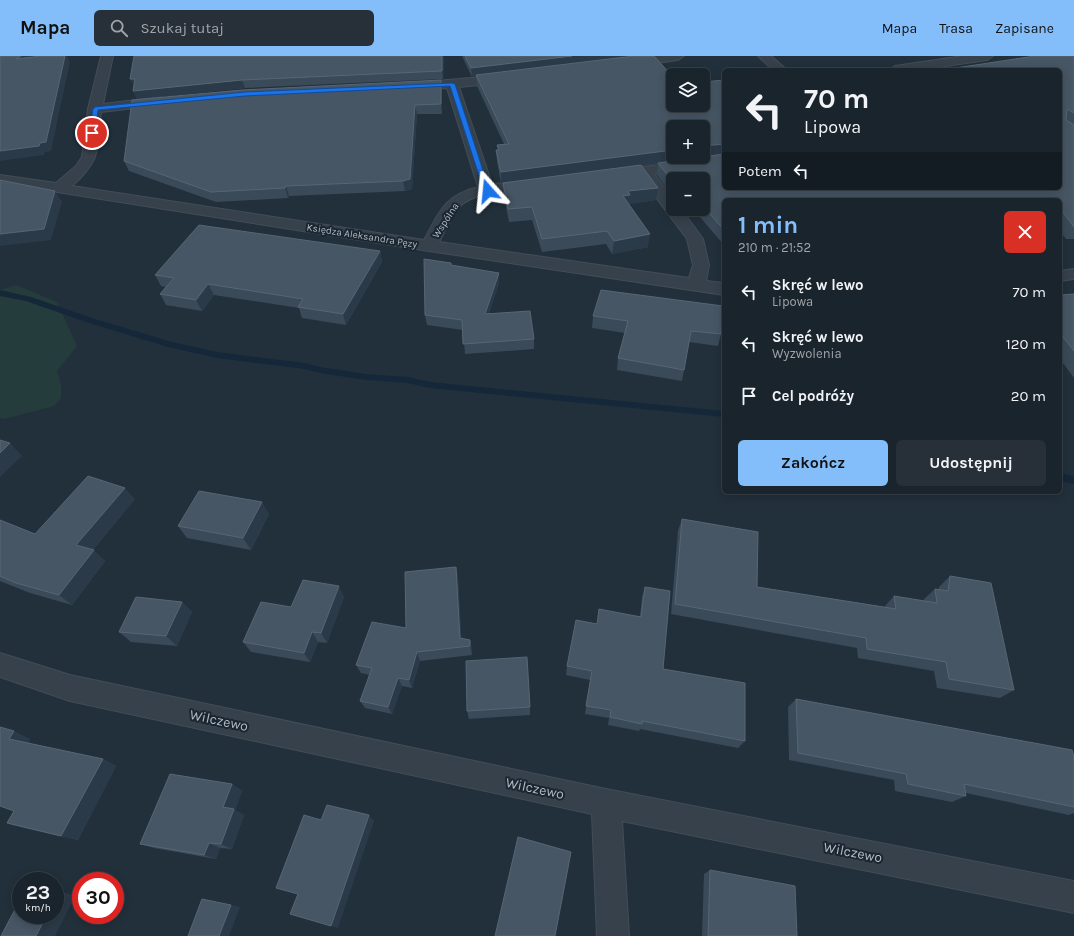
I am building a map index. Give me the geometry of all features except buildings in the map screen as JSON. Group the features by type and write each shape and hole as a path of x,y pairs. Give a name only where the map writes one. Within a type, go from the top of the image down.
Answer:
{"street":[{"path":"60,188 82,169 89,158 95,109 107,56"},
{"path":"614,65 678,56"},
{"path":"764,56 779,68"},
{"path":"906,68 961,58 987,56"},
{"path":"961,58 977,68"},
{"path":"400,88 522,77"},
{"path":"452,84 488,191"},
{"path":"95,109 176,100"},
{"path":"605,176 644,172 722,160"},
{"path":"644,172 695,239 701,265 696,286"},
{"name":"Księdza Aleksandra Pęzy","path":"0,178 429,246 722,289"},
{"name":"Wspólna","path":"429,246 454,203 470,194 550,183"},
{"path":"1062,276 1074,274"},
{"name":"Wilczewo","path":"0,665 70,688 606,803 1074,897"},
{"path":"606,803 613,936"}],"green space":[{"path":"16,285 57,302 77,346 57,371 61,384 61,398 54,406 4,419 0,418 0,290"}],"waterway":[{"path":"0,293 28,299 92,321 171,345 217,355 305,366 320,370 366,377 408,380 430,385 722,414"},
{"path":"1062,477 1074,480"}],"route":[{"path":"92,133 95,109 245,94 452,84 488,191"}]}
